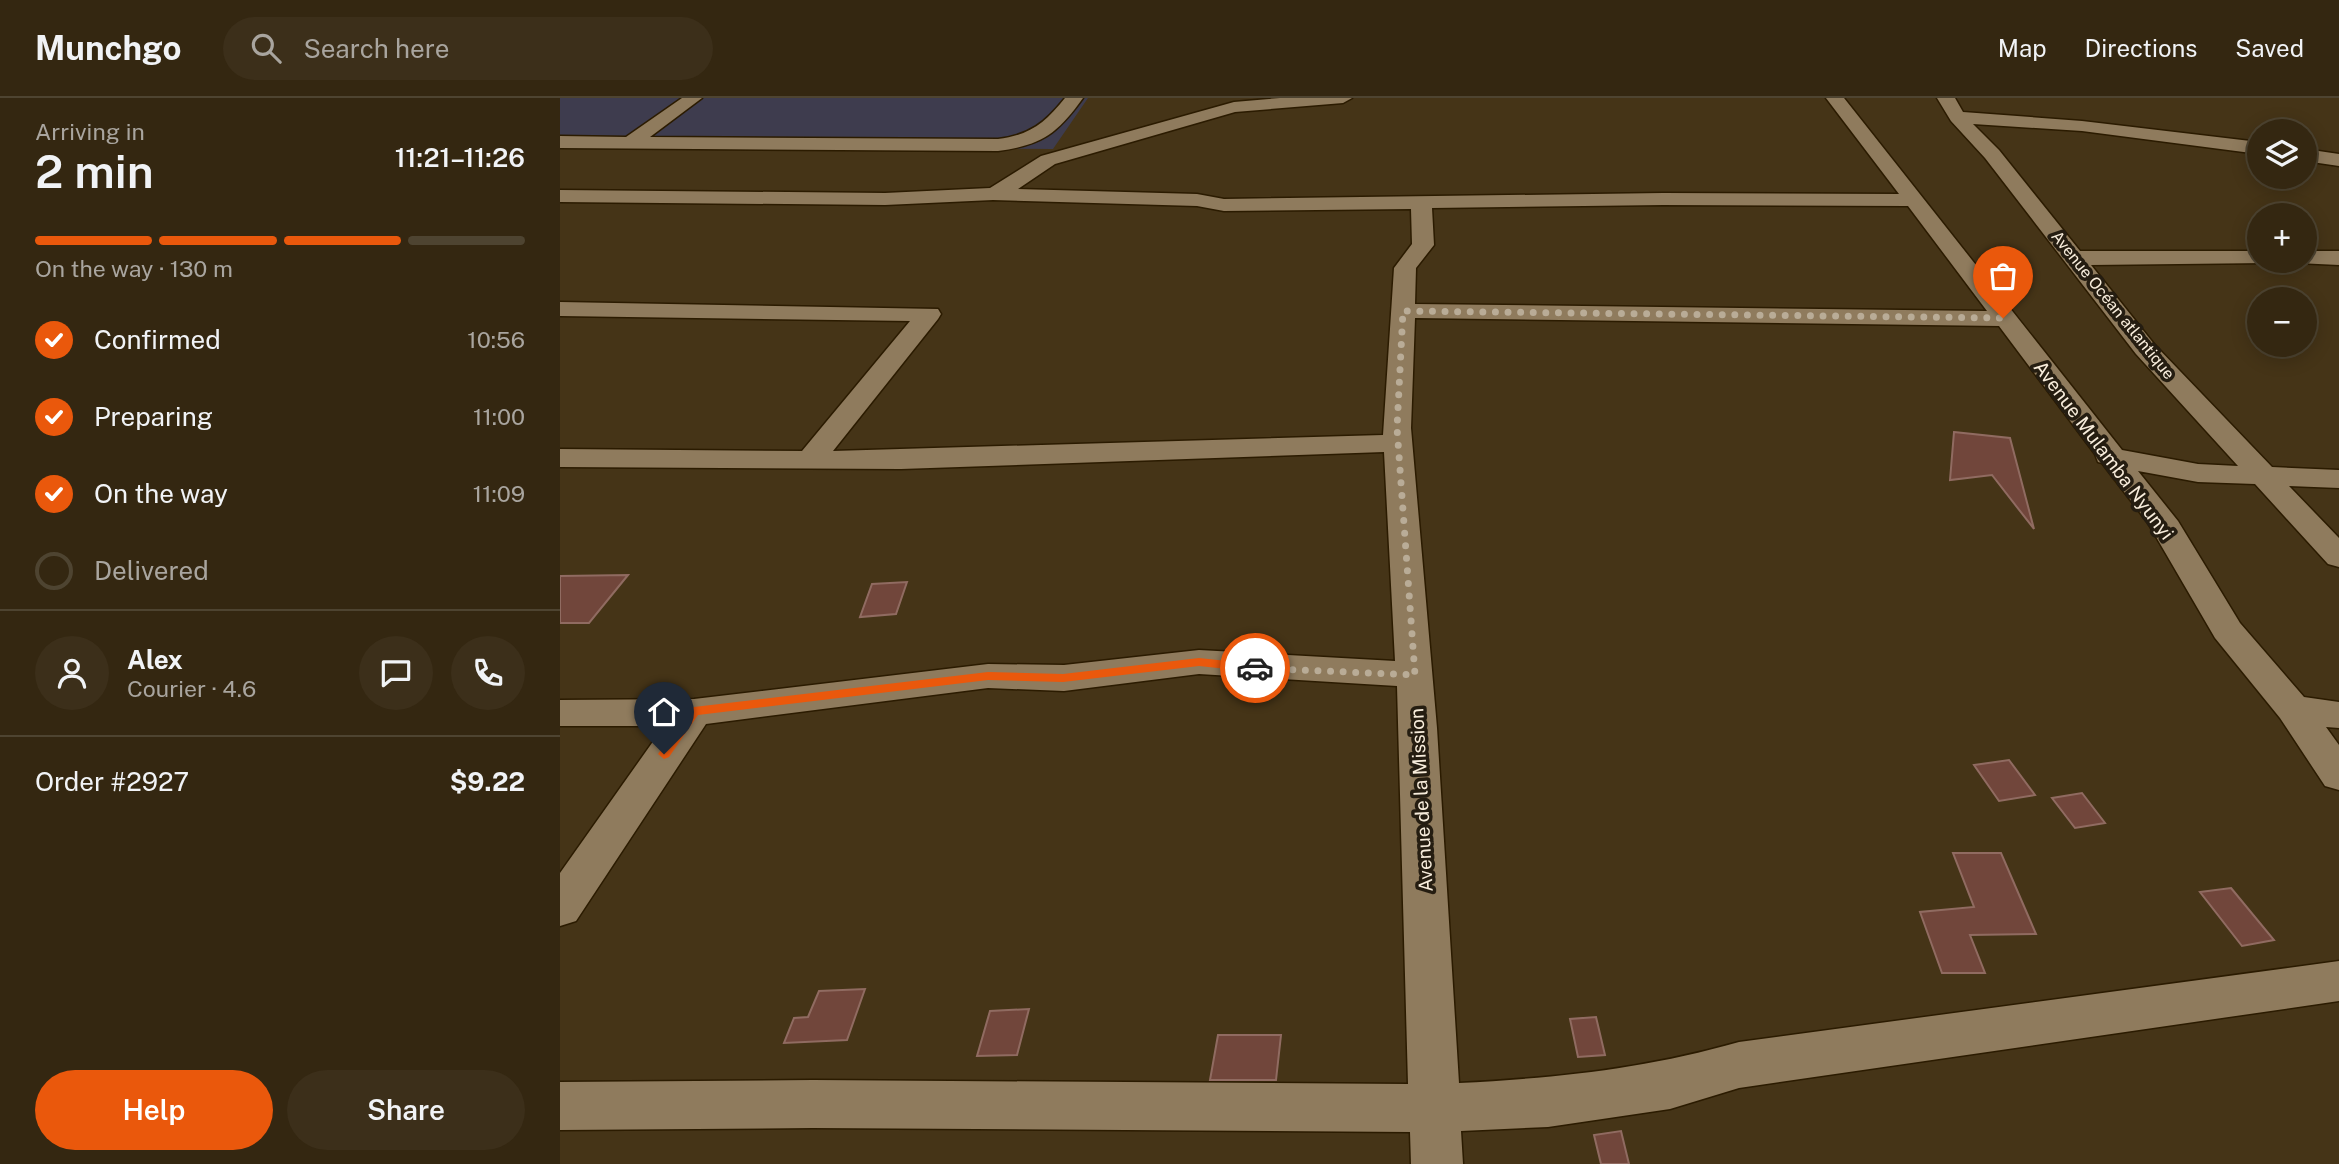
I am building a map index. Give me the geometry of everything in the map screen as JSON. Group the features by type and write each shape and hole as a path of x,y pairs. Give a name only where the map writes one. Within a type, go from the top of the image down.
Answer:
{"street":[{"path":"629,143 693,98"},
{"path":"560,142 1007,144 1047,132 1074,98"},
{"path":"993,194 1004,190 1026,170 1048,160 1122,141 1200,116 1234,107 1343,98"},
{"name":"Avenue Mulamba Nyunyi","path":"1835,98 1916,200 2108,456 2162,521 2227,630 2293,709 2339,775"},
{"path":"1952,108 2247,147"},
{"name":"Avenue Océan atlantique","path":"1952,108 1992,154 2145,349 2339,557"},
{"path":"2317,157 2339,160"},
{"path":"560,196 885,199 993,194 1197,200 1224,205 1663,199 1916,200"},
{"name":"Avenue de la Mission","path":"1422,204 1423,245 1405,268 1397,428 1415,675 1437,1164"},
{"path":"2074,258 2247,258"},
{"path":"2317,258 2339,258"},
{"path":"560,309 929,314 810,460"},
{"path":"1403,311 2003,318"},
{"path":"560,458 901,460 1399,443"},
{"path":"2108,456 2198,473 2339,479"},
{"path":"2162,521 2198,473"},
{"path":"560,713 694,712 988,676 1063,678 1199,662 1415,675"},
{"path":"2293,709 2339,715"},
{"path":"560,908 694,712"},
{"path":"560,1106 827,1104 1435,1108 1548,1103 1670,1085 1739,1065 2339,981"}],"shaded area":[{"path":"560,98 1088,98 1053,149 560,146"}],"building":[{"path":"1954,432 2010,438 2034,529 1992,475 1950,480"},
{"path":"628,575 589,623 560,623 560,576"},
{"path":"907,582 896,614 860,617 872,584"},
{"path":"2009,760 2035,795 1999,801 1974,765"},
{"path":"2082,793 2105,823 2075,828 2052,798"},
{"path":"1953,853 2001,853 2036,934 1970,935 1985,973 1942,973 1920,912 1974,907"},
{"path":"2231,888 2274,940 2242,946 2200,892"},
{"path":"865,989 847,1040 784,1043 794,1018 808,1017 819,991"},
{"path":"1029,1009 1017,1055 977,1056 990,1011"},
{"path":"1596,1017 1605,1055 1578,1057 1570,1019"},
{"path":"1218,1035 1281,1035 1276,1080 1210,1080"},
{"path":"1621,1131 1629,1164 1601,1164 1594,1135"}],"way so far":[{"path":"1255,668 1415,675 1397,428 1403,311 2003,318"}],"route":[{"path":"664,754 694,712 988,676 1063,678 1199,662 1255,668"}]}
